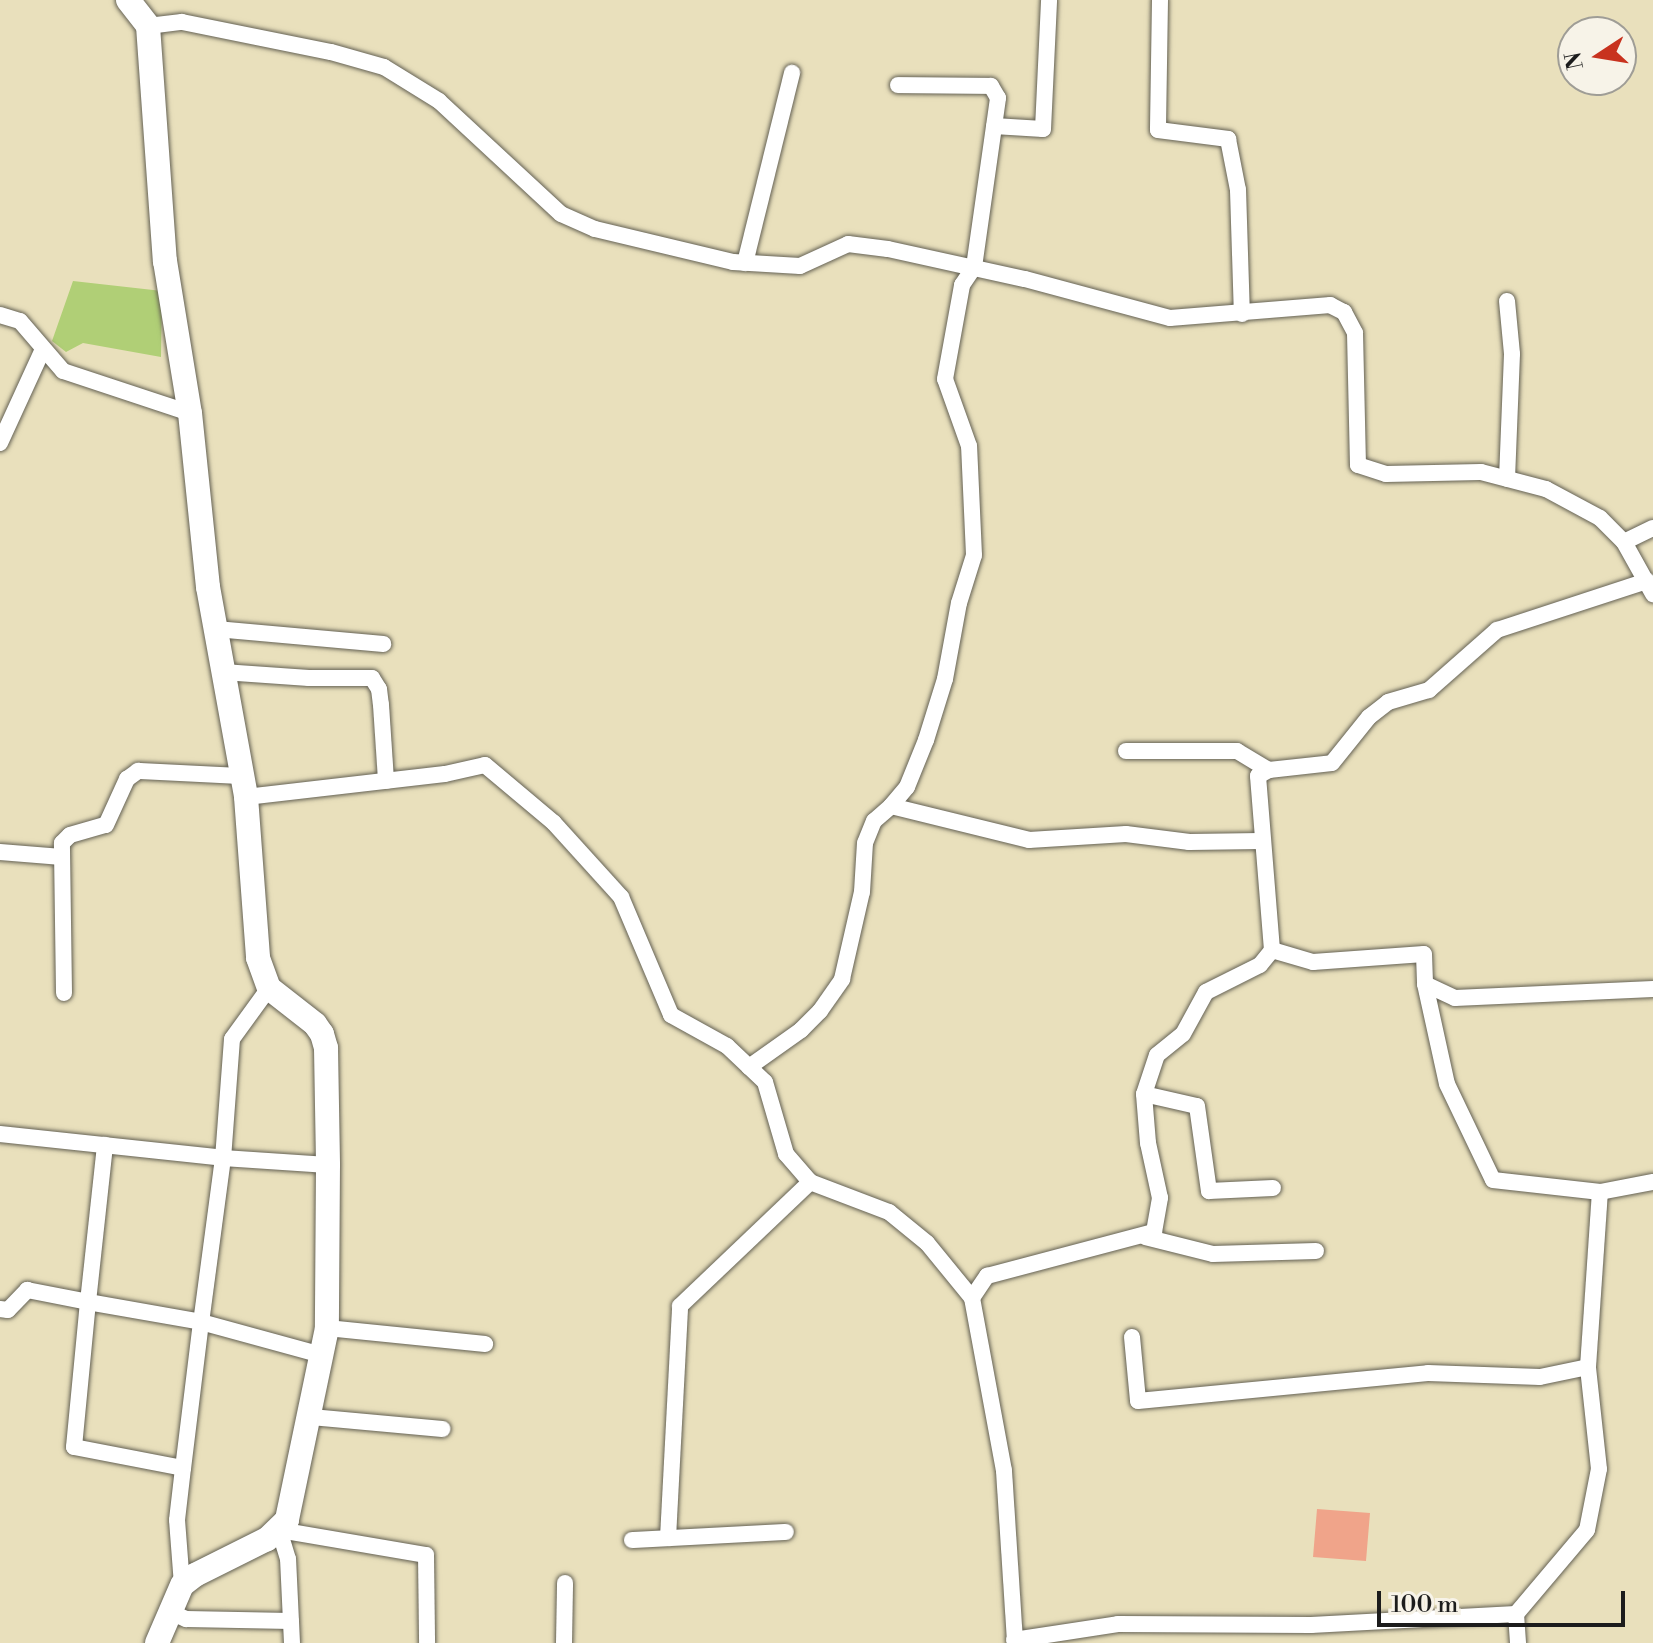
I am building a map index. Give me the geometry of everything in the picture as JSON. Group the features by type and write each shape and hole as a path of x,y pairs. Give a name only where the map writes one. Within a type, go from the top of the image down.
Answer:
{"main road":[{"path":"128,0 148,26 165,261 190,413 216,629 244,787 258,958 269,988 315,1024 326,1048 327,1328 292,1507 279,1530 182,1585 168,1611 157,1643"}],"street":[{"path":"994,126 1043,129 1049,0"},
{"path":"1160,0 1158,130 1228,139 1238,190 1242,314"},
{"path":"148,26 182,22 331,52 384,67 439,101 561,214 595,229 745,263 800,266 848,244 888,249 974,267 1170,318 1330,305 1344,312 1355,333 1358,465 1386,474 1481,472 1546,489 1600,518 1624,542 1650,588 1497,630 1429,690 1388,702 1369,717 1332,763 1269,770 1258,776 1272,950 1260,965 1206,992 1183,1034 1157,1055 1144,1094 1148,1143 1160,1198 1154,1232 1145,1237 987,1276 972,1298"},
{"path":"745,263 792,73"},
{"path":"749,1067 801,1030 820,1011 842,979 862,892 865,843 874,821 907,787 926,740 945,679 959,603 974,555 969,446 945,379 962,285 974,267 998,98 991,86 898,85"},
{"path":"1507,301 1512,354 1507,479"},
{"path":"0,315 20,321 63,371 190,413"},
{"path":"0,443 43,349"},
{"path":"1624,542 1653,528"},
{"path":"216,629 383,644"},
{"path":"223,672 309,678 372,678 379,689 386,781"},
{"path":"1126,751 1237,751 1269,770"},
{"path":"64,993 62,843 70,835 106,825 127,779 138,771 244,787 386,781 485,765 554,823 621,897 671,1015 727,1046 765,1082 786,1154 810,1182 889,1212 927,1243 972,1298 1004,1471 1015,1641 1118,1624 1311,1625 1516,1614"},
{"path":"891,806 1029,840 1126,834 1189,842 1261,841"},
{"path":"0,852 62,857"},
{"path":"1272,950 1313,962 1424,954 1425,984 1447,1084 1493,1180 1600,1192 1653,1182"},
{"path":"1425,984 1455,998 1653,989"},
{"path":"182,1585 177,1520 223,1158 232,1039 269,988"},
{"path":"1144,1094 1197,1106 1209,1191 1273,1188"},
{"path":"0,1134 223,1158 328,1165"},
{"path":"105,1145 74,1447 183,1468"},
{"path":"668,1538 680,1306 810,1182"},
{"path":"1518,1643 1516,1614 1587,1530 1599,1469 1588,1367 1600,1192"},
{"path":"1145,1237 1213,1254 1316,1251"},
{"path":"0,1309 8,1310 27,1290 201,1322 322,1355"},
{"path":"327,1328 485,1344"},
{"path":"1132,1337 1138,1401 1428,1373 1540,1377 1588,1367"},
{"path":"311,1417 442,1429"},
{"path":"292,1643 288,1559 279,1530 426,1555 427,1643"},
{"path":"632,1540 786,1532"},
{"path":"564,1643 565,1583"},
{"path":"168,1611 186,1619 291,1621"}],"green space":[{"path":"73,281 162,291 161,357 83,343 66,352 52,341"}],"building":[{"path":"1317,1509 1370,1513 1366,1561 1313,1557"}]}
